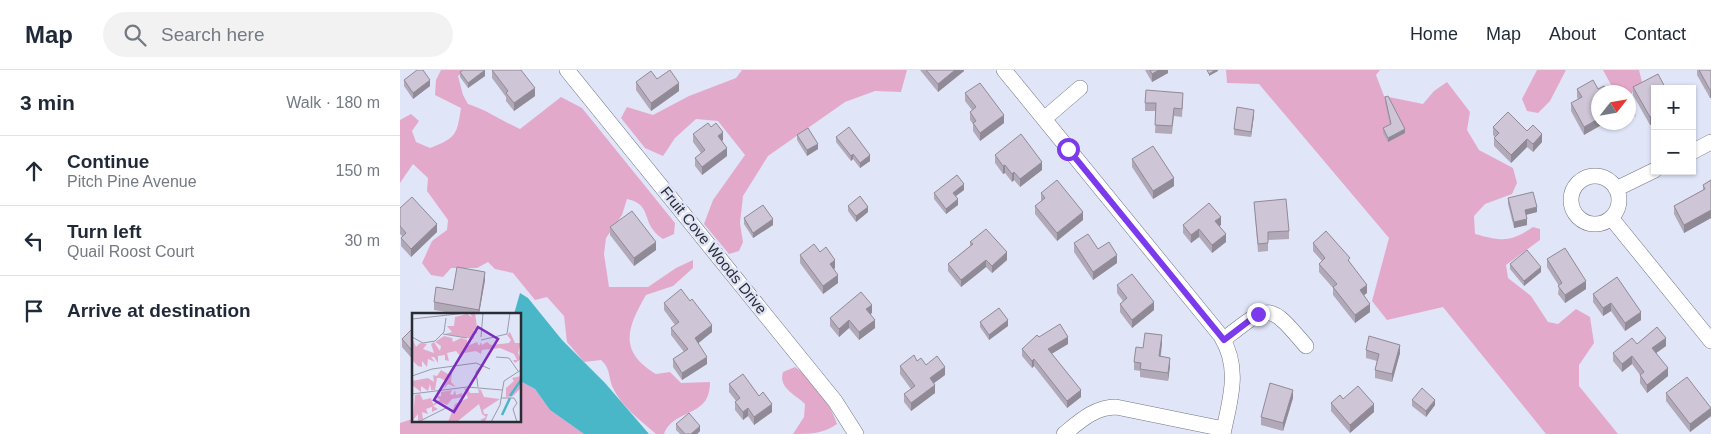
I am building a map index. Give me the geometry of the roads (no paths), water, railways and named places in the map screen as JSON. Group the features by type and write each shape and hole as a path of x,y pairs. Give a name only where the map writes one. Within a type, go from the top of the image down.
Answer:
{"street":[{"name":"Fruit Cove Woods Drive","path":"567,70 835,401 856,434"},
{"path":"1004,70 1224,340 1232,363 1234,377 1223,432 1116,407 1106,407 1089,415 1064,434"},
{"path":"1044,120 1080,88"},
{"path":"1696,150 1711,142"},
{"path":"1616,189 1651,172"},
{"path":"1601,176 1607,178 1616,189 1619,205 1612,218 1598,224 1590,224 1583,221 1574,210 1572,193 1584,178 1601,176"},
{"path":"1612,218 1711,341"},
{"path":"1224,340 1258,314 1271,312 1282,318 1306,346"}],"water":[{"path":"520,293 528,298 562,340 605,383 649,434 584,434 550,410 535,389 521,382 521,313 514,313"}]}
